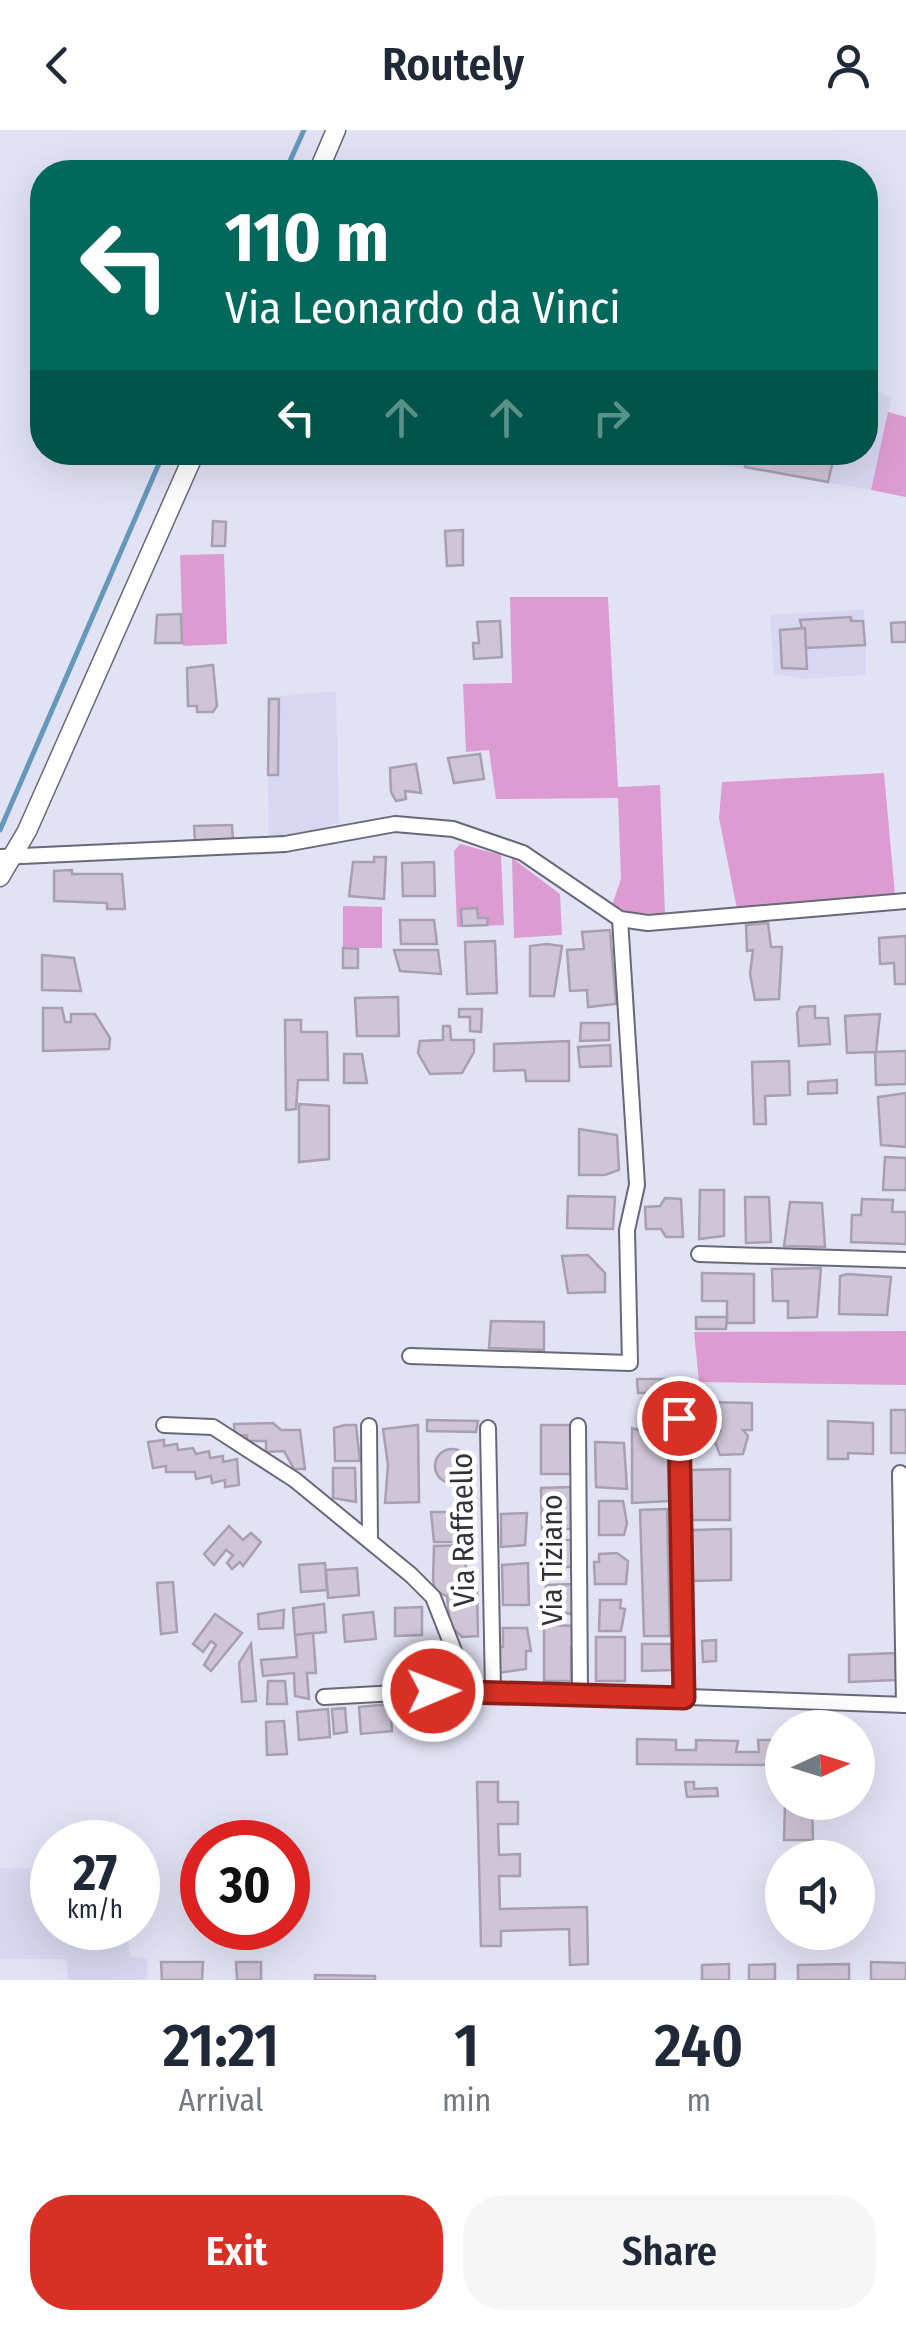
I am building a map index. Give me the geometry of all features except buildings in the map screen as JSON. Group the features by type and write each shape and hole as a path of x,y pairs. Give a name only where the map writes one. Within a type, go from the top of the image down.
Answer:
{"street":[{"path":"323,160 336,130"},
{"path":"0,877 3,857 27,832 189,465"},
{"path":"3,857 285,844 395,824 453,829 522,854 620,919 648,923 906,901"},
{"path":"410,1356 630,1363 627,1230 638,1185 620,919"},
{"path":"699,1254 906,1260"},
{"path":"679,1418 684,1698"},
{"path":"164,1425 212,1427 294,1480 370,1540 433,1597 469,1689"},
{"path":"369,1426 370,1540"},
{"name":"Via Tiziano","path":"578,1426 580,1694"},
{"name":"Via Raffaello","path":"488,1428 494,1691"},
{"path":"324,1697 469,1689 905,1705 900,1474"}],"shaded area":[{"path":"878,393 892,397 878,459"},
{"path":"888,412 906,417 906,497 871,490"},
{"path":"721,465 877,465 871,490"},
{"path":"224,554 227,644 183,646 180,555"},
{"path":"510,597 608,597 618,787 660,785 665,914 629,913 612,905 621,879 618,798 496,799 489,750 466,752 463,684 512,683"},
{"path":"864,609 866,675 803,679 774,674 770,615"},
{"path":"336,691 339,823 331,825 333,844 269,854 267,697"},
{"path":"884,773 895,895 737,909 719,818 722,782"},
{"path":"460,844 501,855 504,925 457,927 454,851"},
{"path":"512,858 560,894 562,935 514,938"},
{"path":"343,906 382,907 382,948 343,948"},
{"path":"906,1331 906,1385 699,1382 694,1332"},
{"path":"0,1868 30,1868 30,1950 129,1950 130,1957 147,1958 147,1980 68,1980 67,1959 0,1959"}],"waterway":[{"path":"290,160 304,130"},
{"path":"0,830 158,465"}],"route":[{"path":"433,1691 469,1689 684,1698 679,1418"}]}
